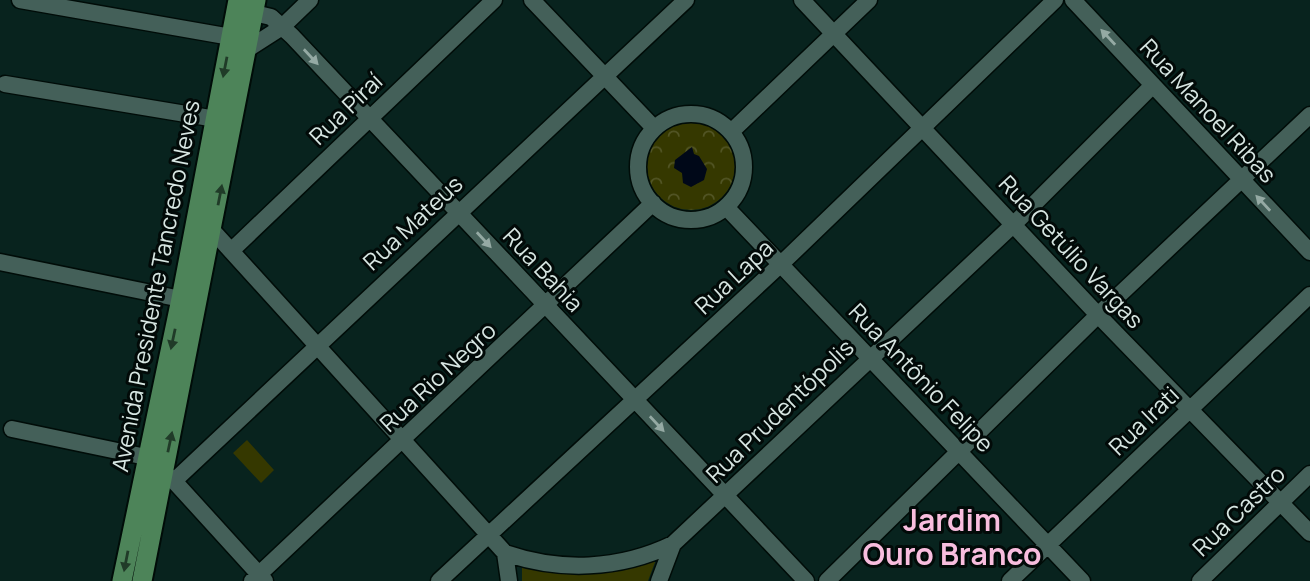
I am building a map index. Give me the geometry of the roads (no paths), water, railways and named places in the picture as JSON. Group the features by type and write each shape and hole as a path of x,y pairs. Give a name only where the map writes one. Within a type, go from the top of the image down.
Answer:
{"main road":[{"name":"Avenida Presidente Tancredo Neves","path":"122,581 181,299 231,37 246,6"},
{"name":"Avenida Presidente Tancredo Neves","path":"142,581 169,476 246,50 246,6"}],"street":[{"path":"20,0 231,37"},
{"path":"246,50 282,27 310,0"},
{"name":"Rua Piraí","path":"231,251 494,0"},
{"path":"533,0 654,128"},
{"name":"Rua Mateus","path":"169,476 316,345 686,0"},
{"name":"Rua Getúlio Vargas","path":"802,0 1098,315 1310,533"},
{"path":"731,132 869,0"},
{"name":"Rua Lapa","path":"439,581 780,265 1055,0"},
{"name":"Rua Manoel Ribas","path":"1073,0 1310,252"},
{"name":"Rua Bahia","path":"246,6 271,17 282,27 806,581"},
{"path":"5,84 216,119"},
{"name":"Rua Prudentópolis","path":"213,231 505,553 536,564 589,567 634,559 673,544 869,357 1014,224 1153,85"},
{"path":"702,114 718,121 731,132 740,146 744,162 743,179 737,195 726,207 697,220 680,219 653,203 641,182 639,157 654,128 677,116 702,114"},
{"path":"827,581 1098,315 1240,178 1310,115"},
{"name":"Rua Rio Negro","path":"259,579 653,203"},
{"name":"Rua Antônio Felipe","path":"726,207 1082,581"},
{"path":"0,262 181,299"},
{"name":"Rua Irati","path":"1010,581 1310,295"},
{"path":"12,429 146,457 169,476 259,579"},
{"name":"Rua Castro","path":"1200,581 1310,474"},
{"path":"659,581 673,544"},
{"path":"505,553 509,581"}],"water":[{"path":"692,147 694,154 699,156 707,169 704,180 691,187 683,183 682,173 674,168 675,160"}],"district":[{"name":"Jardim Ouro Branco","path":"952,538"}]}
